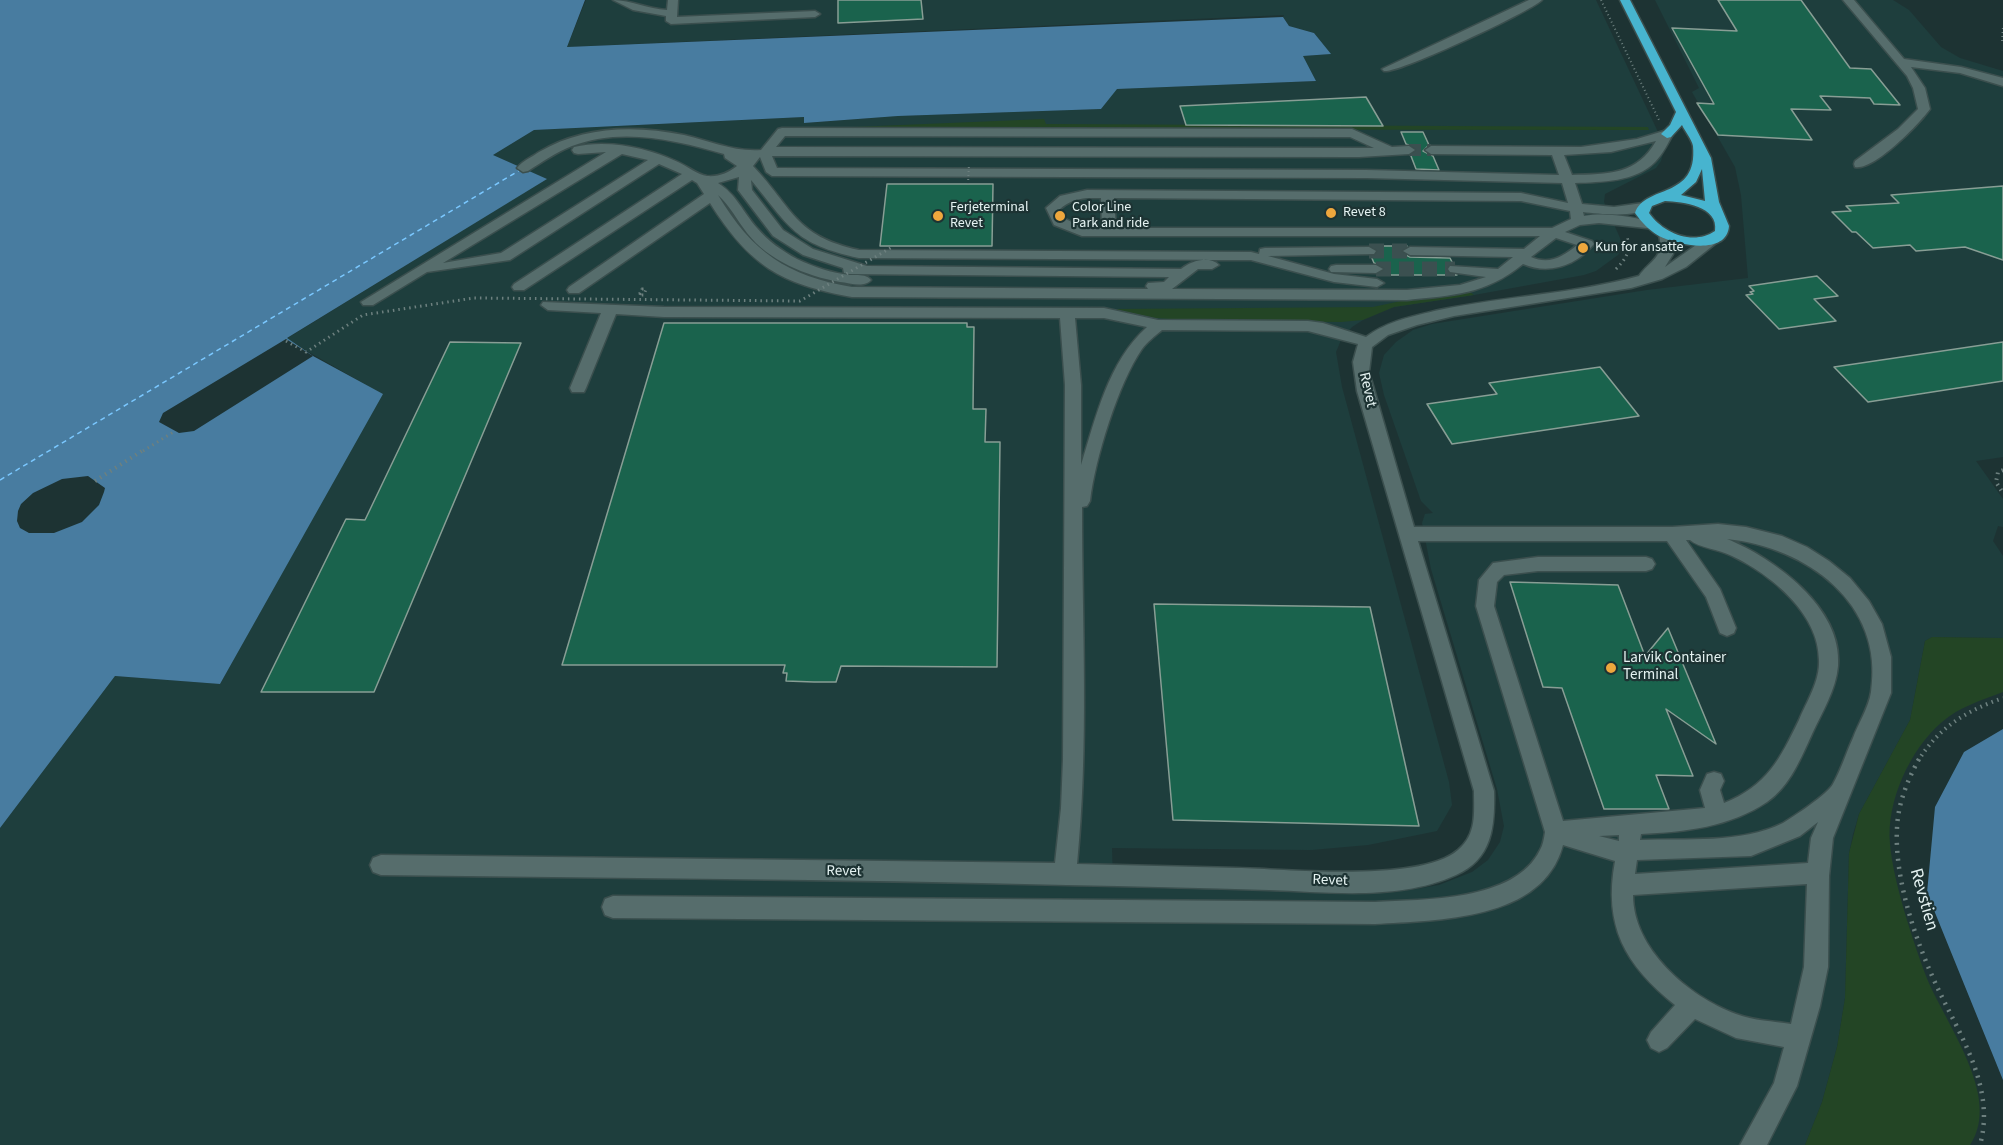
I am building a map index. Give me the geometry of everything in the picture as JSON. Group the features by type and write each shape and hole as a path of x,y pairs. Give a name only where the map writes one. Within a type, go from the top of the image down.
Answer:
{"highway":[{"path":"1625,0 1682,112 1710,170 1710,199 1723,224 1722,231 1718,236 1696,242 1665,235 1651,226 1642,213 1643,207 1650,200 1665,197 1686,186 1698,167 1698,146"},
{"path":"1664,130 1675,127 1682,112"},
{"path":"1665,197 1696,202 1718,216"}],"street":[{"path":"618,0 633,8 672,13"},
{"path":"673,0 671,21 815,14"},
{"path":"1388,69 1425,54 1537,0"},
{"path":"1848,0 1920,88 1924,109 1918,118 1860,164"},
{"path":"1901,62 1961,70 2003,82"},
{"path":"1431,150 1600,150 1651,140 1664,130"},
{"path":"765,153 771,177 1368,179 1397,175 1568,179 1600,178 1634,169 1650,159 1664,130"},
{"path":"1334,278 1251,256 859,254 820,242 737,187 697,177 659,158 599,147 561,152 542,158 523,168 566,143 580,138 617,133 677,138 739,155 765,153 1360,157 1408,150"},
{"path":"519,287 697,177 726,179 734,176 765,153 781,135 1353,137 1389,151"},
{"path":"713,147 735,157 770,183 796,217 808,228 826,238 862,249 1270,252 1369,250"},
{"path":"368,302 619,150"},
{"path":"1556,150 1568,179 1577,214"},
{"path":"765,153 773,167 896,164 1363,165 1389,151"},
{"path":"1365,169 1389,151"},
{"path":"765,153 774,163 896,164"},
{"path":"420,270 505,257 659,158"},
{"path":"975,164 1365,169 1397,175"},
{"path":"745,166 737,187 745,243 768,262 796,277 836,290 852,292 1390,296 1475,286 1500,274 1577,214 1643,207"},
{"path":"745,166 737,187 747,235 763,250 790,266 843,283 1167,286 1184,273"},
{"path":"697,177 737,187 816,246 857,258 1202,260 1255,263 1334,278 1386,283 1459,283 1500,274"},
{"path":"737,187 785,239 808,252 852,266 1184,273 1220,262"},
{"path":"574,290 737,187"},
{"path":"1107,195 1109,232"},
{"path":"1410,251 1525,256 1538,266 1566,262 1587,244 1553,232 1082,232 1060,224 1054,216 1053,208 1061,200 1071,196 1107,195 1521,197 1593,218 1651,226"},
{"path":"1627,284 1647,276 1661,263 1667,254 1668,241 1665,235"},
{"path":"548,305 610,310 1104,313 1158,325 1308,326 1367,342 1384,329 1420,318 1627,284 1656,277 1673,270 1718,236"},
{"path":"1270,252 1317,265 1365,265"},
{"path":"1286,256 1346,256 1365,265"},
{"path":"1301,261 1365,265"},
{"path":"1455,269 1500,274"},
{"path":"578,388 610,310"},
{"path":"1065,874 1072,808 1074,759 1073,385 1067,314"},
{"path":"1072,581 1083,487 1106,409 1137,345 1158,325"},
{"name":"Revet","path":"381,866 1065,874 1364,882 1405,880 1434,874 1457,863 1472,850 1482,835 1484,791 1362,378 1361,357 1367,342"},
{"path":"1407,534 1672,534 1718,531 1776,541 1801,552 1844,584 1862,606 1875,629 1881,657 1881,693 1822,838 1818,876 1816,967 1785,1086 1753,1145"},
{"path":"1672,534 1714,594 1727,628"},
{"path":"1556,832 1694,821 1727,812 1761,795 1780,775 1822,692 1829,660 1825,633 1813,611 1797,593 1755,561 1731,548 1704,538 1672,534"},
{"path":"613,906 1375,913 1450,907 1494,899 1528,880 1547,859 1556,832 1485,606 1488,580 1499,568 1538,564 1646,564"},
{"path":"1714,781 1710,790 1718,814"},
{"path":"1556,832 1612,851 1751,846 1792,830 1841,792"},
{"path":"1631,826 1623,913 1632,937 1648,966 1693,1004 1737,1027 1799,1038"},
{"path":"1624,885 1805,873 1818,876"},
{"path":"1659,1040 1693,1004"}],"path":[{"path":"1601,0 1664,130"},
{"path":"2002,41 2003,27"},
{"path":"968,184 975,164"},
{"path":"1610,274 1627,257 1629,242 1625,233"},
{"path":"286,341 306,352 363,315 474,298 800,301 894,246"},
{"path":"641,295 642,289"},
{"path":"95,481 175,431"},
{"path":"2003,470 1998,472 1996,482 2003,493"},
{"name":"Revstien","path":"1980,1145 1988,1122 1988,1106 1967,1048 1932,975 1899,862 1897,829 1904,793 1929,744 1953,721 2003,698"}],"shaded area":[{"path":"586,0 1596,0 1665,147 1661,161 1656,168 1605,194 1604,202 1622,247 1618,255 1596,271 1584,275 1394,307 1374,313 1352,327 1341,340 1336,352 1342,387 1449,782 1452,805 1437,831 1368,845 1311,850 1112,848 1113,886 1370,893 1410,890 1439,885 1472,872 1488,860 1500,842 1504,826 1497,789 1431,569 1422,523 1425,514 1433,513 1421,501 1384,395 1379,373 1384,355 1396,342 1413,330 1432,324 1647,290 1748,278 1741,195 1735,167 1692,92 1699,88 1655,0 1893,0 1909,10 1941,47 1960,58 2003,71 2003,457 1976,461 2003,499 2003,527 1998,526 1993,541 2003,556 2003,638 1932,637 1925,641 1910,720 1859,814 1853,834 1849,853 1845,998 1837,1047 1822,1102 1805,1145 0,1145 0,828 115,676 220,684 382,394 286,339 546,179 493,155 534,130 805,117 805,123 898,116 1101,109 1116,89 1316,81 1303,56 1330,54 1314,33 1289,26 1284,15 567,47"}],"green space":[{"path":"1044,119 1046,124 1648,127 1649,130 806,129"},
{"path":"1470,292 1474,295 1394,307 1363,320 1341,322 1183,320 1155,318 1114,309 1373,307 1415,298"},
{"path":"1932,637 2003,638 2003,692 1956,712 1930,733 1910,761 1903,777 1896,794 1890,828 1892,859 1904,911 1926,976 1957,1037 1975,1083 1980,1105 1978,1126 1970,1145 1805,1145 1822,1102 1837,1047 1845,998 1849,853 1859,814 1910,720 1925,641"}],"water":[{"path":"0,0 585,0 567,47 1283,17 1289,26 1314,33 1331,54 1303,56 1316,81 1117,89 1101,109 898,116 804,123 804,117 534,130 493,155 547,179 287,338 313,356 383,394 220,684 115,676 0,828"},
{"path":"2003,729 2003,1080 1927,893 1935,807 1964,752"}],"pier":[{"path":"286,339 313,356 194,431 179,433 159,422 163,413"},
{"path":"88,476 105,488 99,505 82,522 54,533 29,533 20,528 17,521 18,511 21,504 33,493 62,479"}],"building":[{"path":"838,0 921,0 923,19 838,23"},
{"path":"1718,0 1801,0 1850,68 1871,69 1900,105 1874,104 1870,98 1820,96 1831,110 1791,109 1812,140 1718,135 1697,103 1714,104 1672,28 1737,31"},
{"path":"1366,97 1383,126 1186,125 1180,106"},
{"path":"1401,132 1423,132 1429,145 1423,151 1433,156 1439,170 1416,169 1411,156 1417,149 1406,144"},
{"name":"Ferjeterminal Revet","path":"887,184 993,184 992,246 880,246"},
{"path":"2003,186 2003,260 1965,247 1916,251 1910,245 1873,248 1856,232 1852,232 1832,212 1851,211 1846,206 1899,203 1891,195"},
{"path":"1373,246 1407,246 1401,252 1410,257 1450,258 1453,264 1448,265 1446,270 1450,274 1457,275 1378,275 1385,268 1374,263 1371,256 1376,255 1378,250"},
{"path":"1817,276 1838,296 1814,299 1836,321 1779,329 1746,295 1753,294 1750,292 1754,291 1749,286"},
{"path":"664,323 967,323 967,327 974,327 973,409 986,409 985,442 1000,442 997,667 841,666 836,682 814,682 786,681 787,673 783,673 785,665 562,665"},
{"path":"450,342 521,343 374,692 261,692 346,519 365,520"},
{"path":"2003,342 2003,381 1868,402 1834,367"},
{"path":"1600,367 1639,416 1452,444 1427,404 1497,394 1489,383"},
{"name":"Larvik Container Terminal","path":"1510,582 1618,585 1645,656 1668,628 1716,744 1666,709 1693,776 1656,775 1669,809 1604,809 1562,688 1543,687"},
{"path":"1154,604 1370,607 1419,826 1173,820"}],"ferry route":[{"path":"0,480 520,170"}],"tunnel":[{"path":"1409,150 1431,150"},
{"path":"1369,251 1410,251"},
{"path":"1376,269 1455,269"}],"place":[{"name":"Revet 8","path":"1331,213"},
{"name":"Ferjeterminal Revet","path":"938,216"},
{"name":"Color Line Park and ride","path":"1060,216"},
{"name":"Kun for ansatte","path":"1583,248"},
{"name":"Larvik Container Terminal","path":"1611,668"}]}
